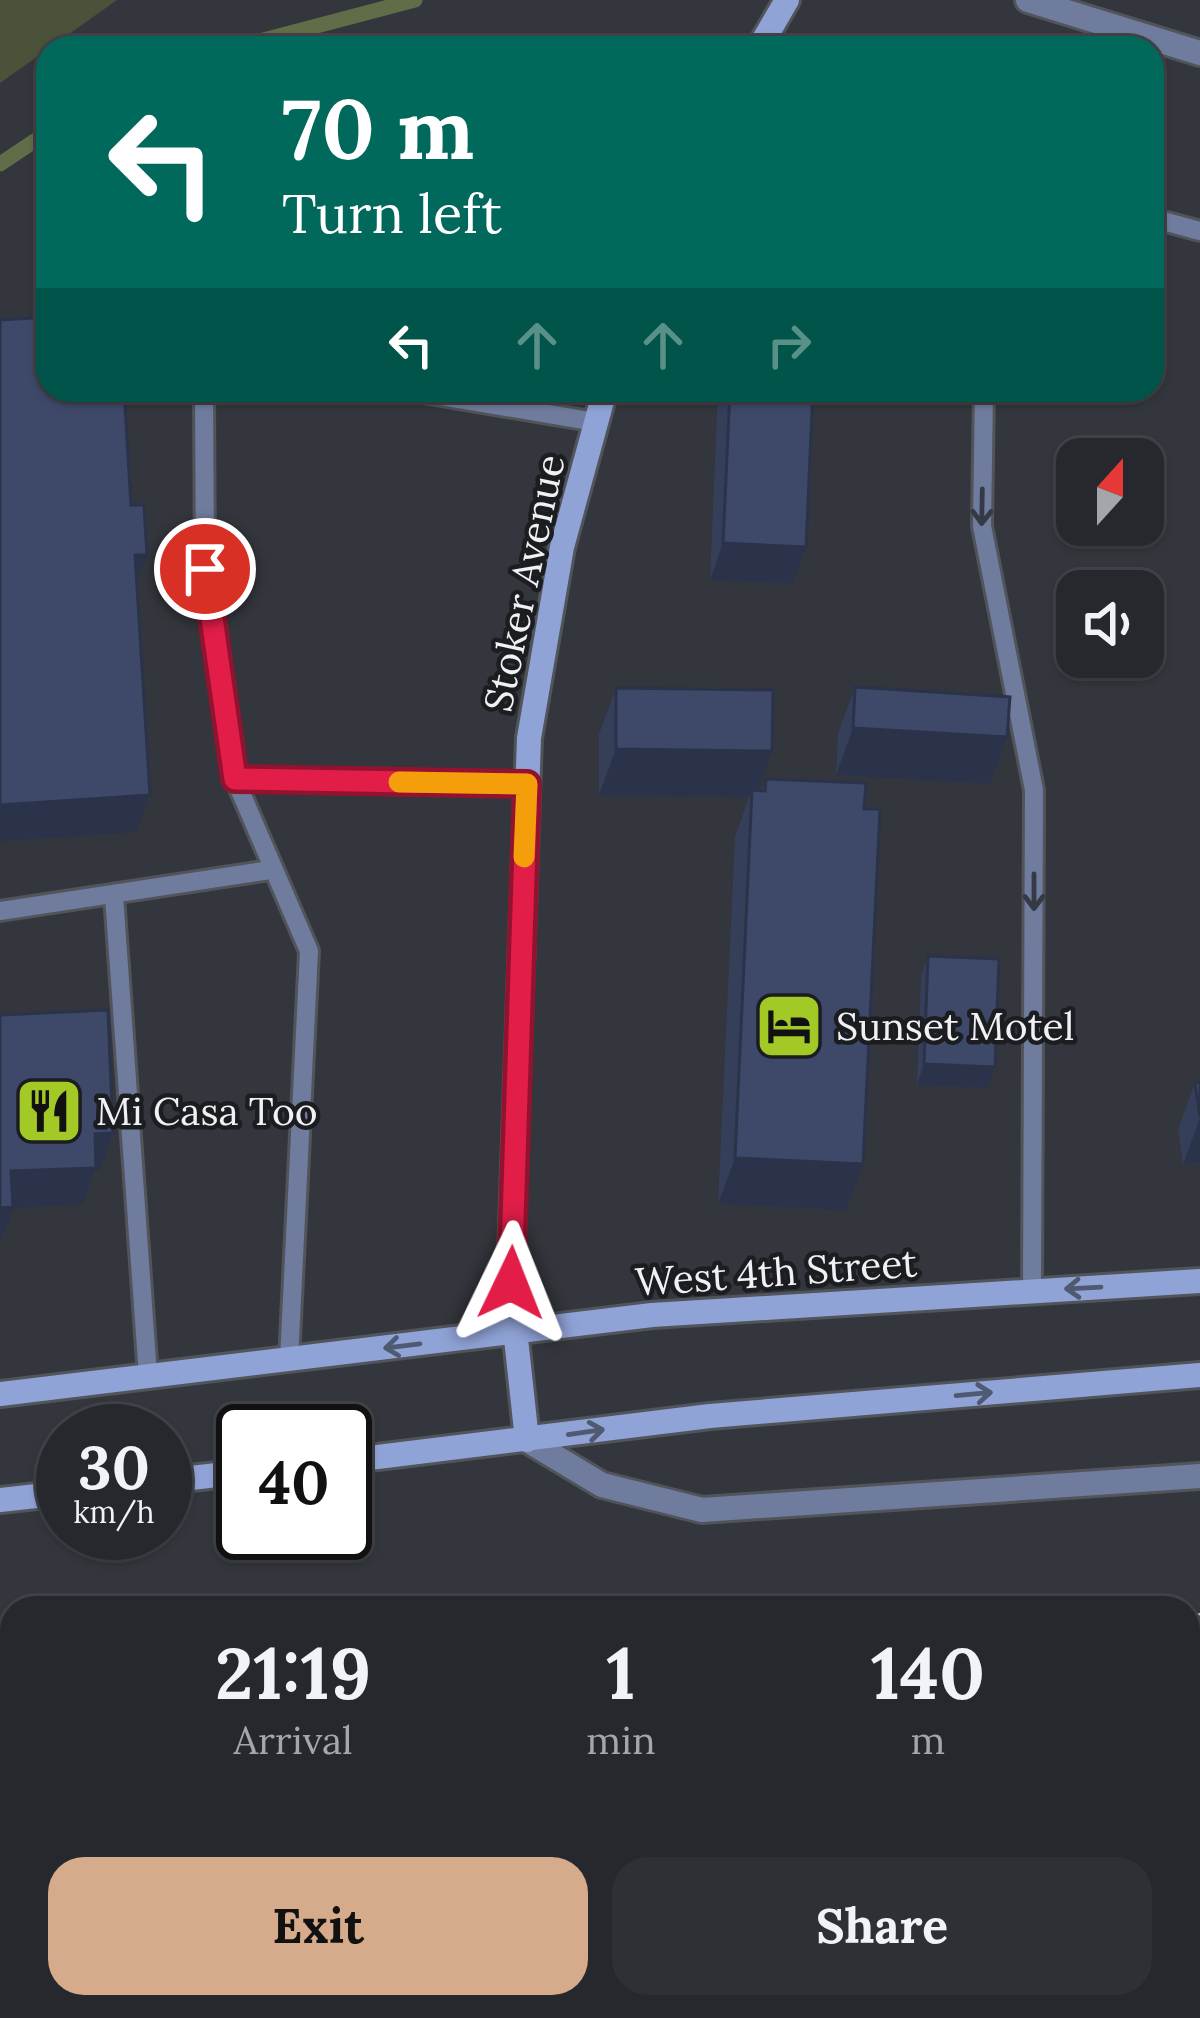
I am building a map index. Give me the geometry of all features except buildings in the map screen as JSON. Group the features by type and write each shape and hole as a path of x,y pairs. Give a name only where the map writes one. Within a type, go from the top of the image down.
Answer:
{"main road":[{"path":"766,36 787,0"},
{"name":"Stoker Avenue","path":"527,1440 511,1283 529,738 562,547 602,402"},
{"name":"West 4th Street","path":"0,1394 652,1315 1200,1281"},
{"path":"372,1458 710,1416 1200,1375"},
{"path":"0,1500 36,1495"}],"street":[{"path":"1028,0 1145,36"},
{"path":"1164,42 1200,53"},
{"path":"527,1440 602,1485 702,1510 786,1509 1200,1476"}],"lane":[{"path":"1164,221 1200,231"},
{"path":"204,402 205,569 235,779 270,870 309,951 289,1360"},
{"path":"477,402 596,422"},
{"path":"984,402 982,526 1034,790 1032,1291"},
{"path":"235,779 527,784"},
{"path":"0,910 270,870"},
{"path":"115,896 148,1376"}],"green space":[{"path":"0,0 117,0 66,36 36,36 36,57 0,83"}],"waterway":[{"path":"278,36 415,0"},
{"path":"0,164 36,140"}],"slow traffic":[{"path":"399,782 527,784 524,857"}],"place":[{"name":"Sunset Motel","path":"789,1026"},
{"name":"Mi Casa Too","path":"49,1111"}],"route":[{"path":"205,569 235,779 527,784 511,1283"}]}
